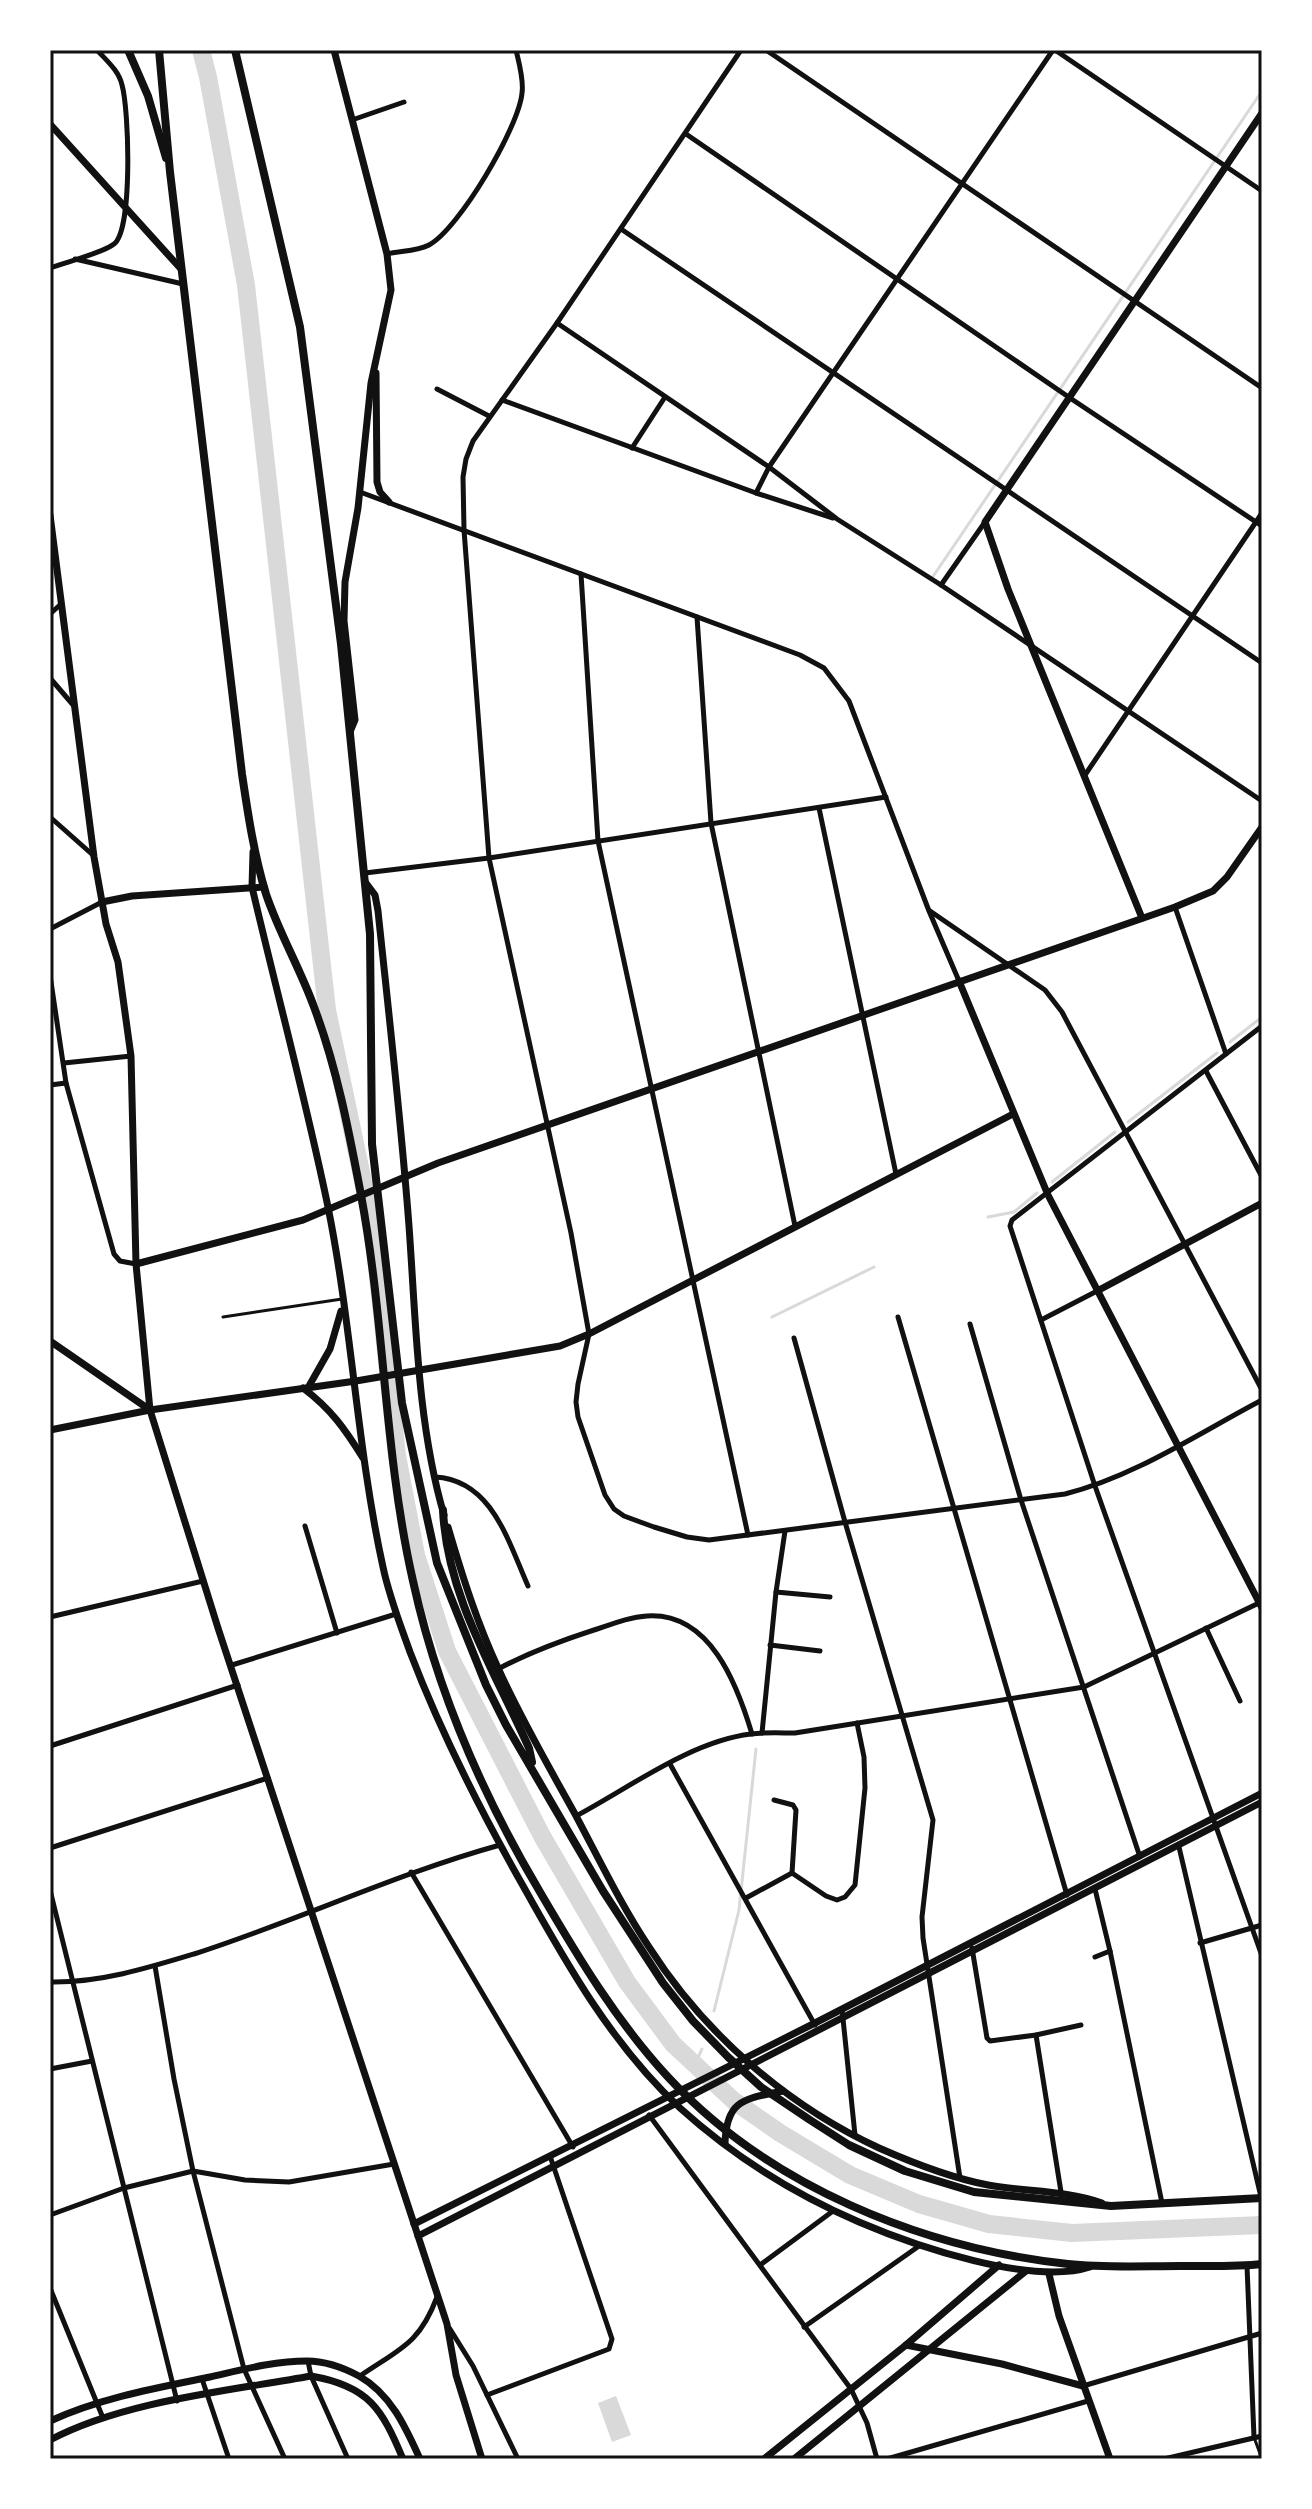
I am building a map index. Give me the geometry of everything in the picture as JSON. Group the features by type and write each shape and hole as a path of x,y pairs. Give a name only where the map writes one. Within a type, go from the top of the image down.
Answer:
{"main road":[{"path":"128,50 148,96 170,172"},
{"path":"159,50 181,269 253,846 266,891 314,1006 340,1094 368,1241 394,1469 413,1582 435,1661 469,1755 498,1816 608,2003 669,2078 728,2133 838,2201 955,2242 1066,2264 1262,2264"},
{"path":"235,50 300,327 341,644 370,934 372,1144 402,1403 429,1534 441,1576 486,1685 603,1891 656,1973 693,2021 761,2087 849,2145 905,2171 974,2192 1111,2206 1262,2198"},
{"path":"334,50 387,254 391,290 376,357 360,492 345,582 344,621 355,720 350,734"},
{"path":"1142,918 1008,589 985,522 1262,113"},
{"path":"50,124 181,269"},
{"path":"376,357 377,482 380,492 389,502"},
{"path":"50,515 94,857 118,962 131,1056 136,1264 150,1410 203,1581 447,2324 456,2375 482,2459"},
{"path":"136,1264 264,1232 546,1124 1175,907 1213,891 1227,877 1262,827"},
{"path":"253,846 252,887 328,1210 383,1567 396,1614 433,1713 500,1845 581,1986 601,2015 677,2105 757,2167 833,2211 919,2246 1026,2271 1049,2274 1075,2272 1094,2266"},
{"path":"366,883 375,895 378,911 405,1176 419,1370 443,1510 468,1593 498,1669 648,1946 693,2006 753,2066 783,2091 856,2136 910,2161 960,2178 987,2185 1061,2192 1111,2206"},
{"path":"102,902 132,896 252,887 266,891"},
{"path":"959,981 1048,1195 1261,1604"},
{"path":"50,1430 150,1410 356,1381 560,1346 589,1334 1013,1114"},
{"path":"1099,1290 1262,1203"},
{"path":"306,1387 330,1349 342,1302"},
{"path":"50,1341 150,1410"},
{"path":"306,1387 342,1424 366,1462"},
{"path":"443,1510 446,1549 464,1605 529,1748 534,1770"},
{"path":"414,2224 744,2057 842,2020 1179,1847 1262,1793"},
{"path":"418,2236 753,2066 817,2028 842,2009 1066,1892 1262,1802"},
{"path":"725,2144 727,2117 742,2102 783,2091"},
{"path":"764,2459 906,2345 999,2265"},
{"path":"794,2459 1026,2271"},
{"path":"1049,2274 1059,2316 1110,2459"},
{"path":"906,2345 1002,2364 1083,2386"},
{"path":"50,2421 97,2403 173,2384 244,2369 308,2361 334,2366 359,2376 385,2398 402,2420 420,2459"},
{"path":"50,2440 74,2427 103,2418 311,2376 332,2380 360,2393 375,2405 387,2420 403,2459"}],"street":[{"path":"50,268 114,245 122,231 129,176 124,94 116,70 97,50"},
{"path":"387,254 427,246 443,236 503,147 523,93 516,50"},
{"path":"741,50 557,323 489,416 466,459 463,477 464,530 489,858 571,1233 589,1334 576,1402 596,1469 614,1509 624,1516 687,1537 709,1540 1065,1494 1095,1486 1262,1400"},
{"path":"766,50 1262,388"},
{"path":"756,493 769,467 1054,50 1262,191"},
{"path":"352,120 404,102"},
{"path":"686,134 1259,524"},
{"path":"621,229 1262,663"},
{"path":"74,258 183,284"},
{"path":"557,323 769,467 837,519 941,585 1262,801"},
{"path":"437,389 489,416"},
{"path":"632,448 665,397"},
{"path":"502,400 756,493 837,519"},
{"path":"360,492 800,655 824,668 849,701 959,981"},
{"path":"1085,775 1259,524 1262,513"},
{"path":"941,585 985,522"},
{"path":"581,574 598,841 748,1535"},
{"path":"50,614 61,604"},
{"path":"697,617 711,823 795,1226"},
{"path":"50,678 75,707"},
{"path":"365,873 489,858 886,797"},
{"path":"819,808 896,1174"},
{"path":"50,817 94,857"},
{"path":"50,929 102,902"},
{"path":"1175,907 1226,1054"},
{"path":"929,911 1045,990 1062,1012 1262,1390"},
{"path":"50,975 66,1083 114,1254 120,1261 136,1264"},
{"path":"1262,1026 1012,1220 1010,1233 1153,1654 1262,1956"},
{"path":"64,1063 131,1056"},
{"path":"1206,1071 1262,1177"},
{"path":"50,1085 66,1083"},
{"path":"1041,1320 1099,1290"},
{"path":"898,1317 1069,1903"},
{"path":"970,1324 1021,1500 1143,1865"},
{"path":"794,1338 934,1828 922,1917 926,1966 960,2178"},
{"path":"435,1477 452,1478 471,1487 485,1501 528,1586"},
{"path":"305,1526 337,1633"},
{"path":"762,1733 785,1531"},
{"path":"50,1617 203,1581"},
{"path":"776,1592 830,1597"},
{"path":"576,1816 700,1749 752,1734 795,1733 1084,1687 1261,1604"},
{"path":"232,1665 396,1614"},
{"path":"498,1669 539,1648 631,1617 651,1615 677,1619 707,1640 742,1699 752,1734"},
{"path":"1206,1628 1240,1701"},
{"path":"770,1645 820,1651"},
{"path":"50,1746 238,1685"},
{"path":"792,1873 837,1900 851,1892 855,1885 865,1788 864,1757 857,1723"},
{"path":"670,1764 817,2028"},
{"path":"50,1848 268,1778"},
{"path":"774,1800 795,1807 792,1873"},
{"path":"50,1982 73,1982 155,1966 239,1940 411,1872 500,1845"},
{"path":"1179,1847 1262,2198"},
{"path":"411,1872 578,2155"},
{"path":"746,1898 792,1873"},
{"path":"1095,1889 1162,2203"},
{"path":"50,1890 177,2401"},
{"path":"1200,1943 1262,1925"},
{"path":"971,1942 987,2038 994,2042 1081,2025"},
{"path":"1095,1957 1110,1951"},
{"path":"155,1966 193,2171 244,2369 285,2459"},
{"path":"842,2009 856,2136"},
{"path":"1036,2035 1061,2192"},
{"path":"50,2069 92,2061"},
{"path":"644,2109 851,2389 860,2405 877,2459"},
{"path":"487,2395 609,2349 612,2345 550,2156"},
{"path":"50,2215 124,2188 193,2171 245,2180 289,2182 394,2164"},
{"path":"760,2265 833,2211"},
{"path":"804,2327 919,2246"},
{"path":"1247,2266 1254,2437"},
{"path":"50,2288 103,2418"},
{"path":"359,2376 404,2349 419,2333 437,2296"},
{"path":"447,2324 473,2366 518,2459"},
{"path":"1083,2386 1262,2333"},
{"path":"308,2361 311,2376 348,2459"},
{"path":"202,2379 229,2459"},
{"path":"887,2459 1088,2401"},
{"path":"1164,2459 1262,2436"}],"lane":[{"path":"223,1317 342,1302"},
{"path":"1254,2437 1262,2459"}],"shaded area":[{"path":"616,2396 631,2435 612,2442 598,2403"}],"waterway":[{"path":"201,50 246,285 327,1010 373,1229 397,1456 416,1555 447,1651 542,1836 627,1982 673,2044 734,2101 850,2175 919,2204 989,2224 1072,2233 1262,2225"},
{"path":"932,578 1262,91"},
{"path":"1230,1042 1262,1017"},
{"path":"1128,1122 1217,1053"},
{"path":"1052,1182 1115,1132"},
{"path":"988,1217 1014,1212 1037,1193"},
{"path":"772,1317 874,1267"},
{"path":"714,2011 739,1910 756,1749"},
{"path":"695,2064 702,2049"}]}
